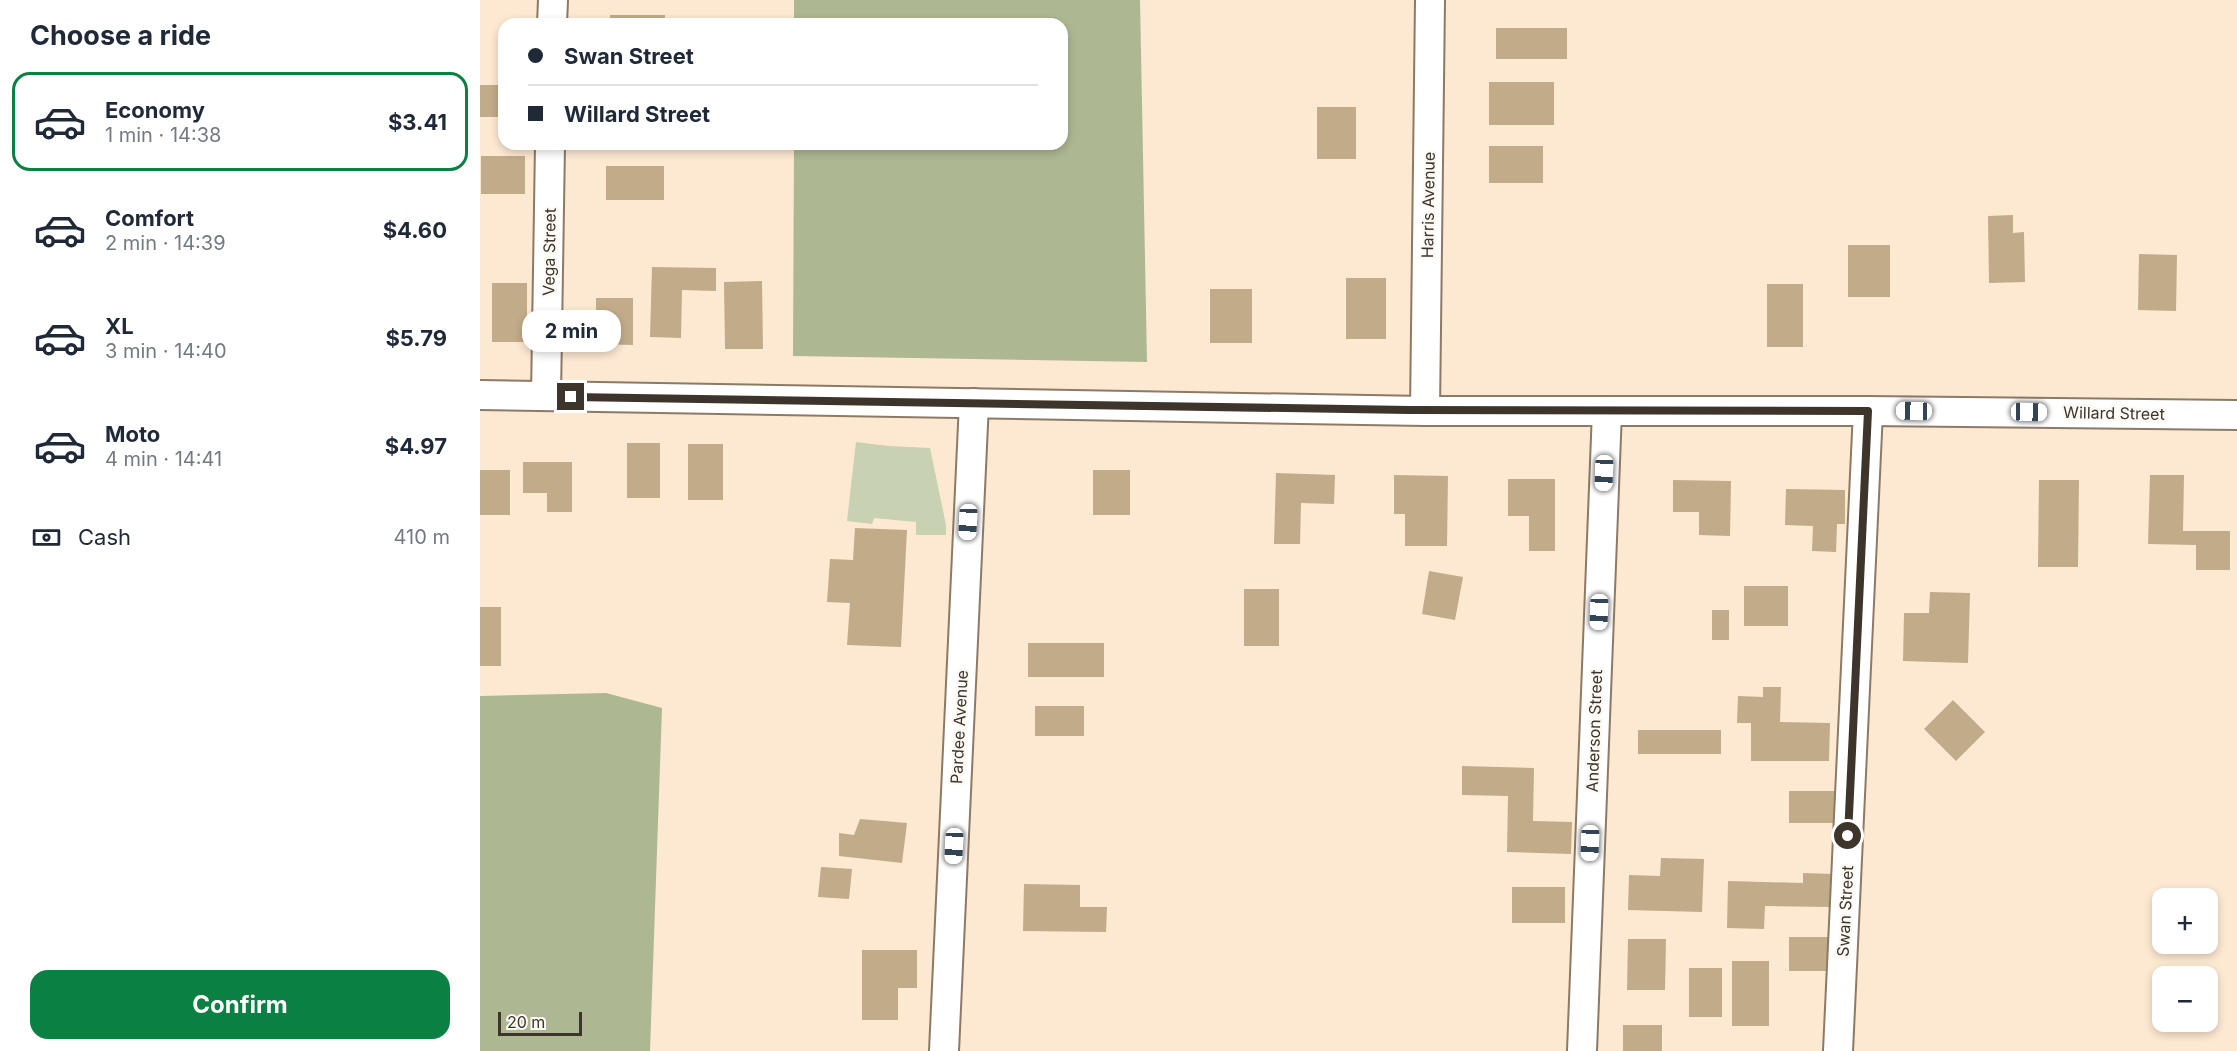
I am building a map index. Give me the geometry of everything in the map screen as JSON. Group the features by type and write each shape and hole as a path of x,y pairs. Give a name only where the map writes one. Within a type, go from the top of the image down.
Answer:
{"street":[{"path":"552,18 553,0"},
{"name":"Harris Avenue","path":"1425,411 1430,0"},
{"name":"Vega Street","path":"546,396 550,150"},
{"name":"Willard Street","path":"480,395 1425,411 1868,411 2237,415"},
{"name":"Pardee Avenue","path":"944,1051 974,403"},
{"name":"Anderson Street","path":"1582,1051 1607,411"},
{"name":"Swan Street","path":"1838,1051 1868,411"}],"green space":[{"path":"794,0 1140,0 1147,362 793,356 794,150 1068,150 1068,18 794,18"},
{"path":"856,442 930,448 946,525 946,535 916,535 916,522 874,518 872,524 847,521"},
{"path":"606,693 662,708 650,1051 480,1051 480,696"}],"building":[{"path":"610,15 665,15 665,18 610,18"},
{"path":"1496,28 1567,28 1567,59 1496,59"},
{"path":"1489,82 1554,82 1554,125 1489,125"},
{"path":"480,85 498,85 498,117 480,117"},
{"path":"1317,107 1356,107 1356,159 1317,159"},
{"path":"1489,146 1543,146 1543,183 1489,183"},
{"path":"481,156 525,156 525,194 481,194"},
{"path":"606,166 664,166 664,200 606,200"},
{"path":"2013,215 2013,233 2024,232 2025,282 1989,283 1988,216"},
{"path":"1848,245 1890,245 1890,297 1848,297"},
{"path":"2139,254 2177,255 2176,311 2138,310"},
{"path":"652,267 716,268 716,291 682,290 681,338 650,337"},
{"path":"1346,278 1386,278 1386,339 1346,339"},
{"path":"762,281 763,349 725,349 724,282"},
{"path":"492,283 527,283 527,342 492,342"},
{"path":"1767,284 1803,284 1803,347 1767,347"},
{"path":"1210,289 1252,289 1252,343 1210,343"},
{"path":"596,298 633,298 633,345 596,344"},
{"path":"627,443 660,443 660,498 627,498"},
{"path":"688,444 723,444 723,500 688,500"},
{"path":"523,462 572,462 572,512 547,512 547,493 523,493"},
{"path":"480,470 510,470 510,515 480,515"},
{"path":"1093,470 1130,470 1130,515 1093,515"},
{"path":"1276,473 1335,475 1334,504 1301,503 1300,544 1274,544"},
{"path":"1394,475 1448,476 1447,546 1405,546 1405,514 1394,514"},
{"path":"2150,475 2184,475 2183,531 2230,531 2230,570 2196,570 2196,545 2148,544"},
{"path":"1508,479 1555,479 1555,551 1529,551 1529,516 1508,516"},
{"path":"1673,480 1731,481 1730,536 1699,535 1699,512 1673,512"},
{"path":"2039,480 2079,480 2078,567 2038,567"},
{"path":"1786,489 1845,490 1845,524 1837,524 1836,552 1812,551 1813,526 1785,525"},
{"path":"855,528 907,530 901,647 847,645 850,603 827,602 830,559 853,560"},
{"path":"1429,571 1463,577 1455,620 1422,614"},
{"path":"1744,586 1788,586 1788,626 1744,626"},
{"path":"1244,589 1279,589 1279,646 1244,646"},
{"path":"1930,592 1970,593 1968,663 1903,661 1904,613 1929,613"},
{"path":"480,607 501,607 501,666 480,666"},
{"path":"1712,610 1729,610 1729,640 1712,640"},
{"path":"1028,643 1104,643 1104,677 1028,677"},
{"path":"1763,687 1781,687 1780,722 1830,723 1829,761 1751,761 1751,723 1737,723 1738,696 1763,697"},
{"path":"1953,700 1985,732 1956,761 1924,729"},
{"path":"1035,706 1084,706 1084,736 1035,736"},
{"path":"1638,730 1721,730 1721,754 1638,754"},
{"path":"1462,766 1534,768 1533,821 1572,822 1571,854 1507,852 1508,796 1462,795"},
{"path":"1789,791 1835,791 1835,823 1789,823"},
{"path":"860,819 907,823 902,863 839,856 839,833 854,835"},
{"path":"1661,858 1704,859 1702,912 1628,910 1629,875 1660,876"},
{"path":"821,867 852,869 849,899 818,897"},
{"path":"1803,873 1832,874 1831,907 1765,906 1764,929 1727,928 1728,881 1803,883"},
{"path":"1024,884 1080,885 1080,907 1107,907 1106,932 1023,931"},
{"path":"1512,887 1565,887 1565,923 1512,923"},
{"path":"1789,937 1828,937 1828,971 1789,971"},
{"path":"1628,939 1666,939 1665,990 1627,990"},
{"path":"862,950 917,950 917,988 898,988 898,1020 862,1020"},
{"path":"1732,961 1769,961 1769,1026 1732,1026"},
{"path":"1689,968 1722,968 1722,1017 1689,1017"},
{"path":"1623,1025 1662,1025 1662,1051 1623,1051"}],"route":[{"path":"571,397 1409,410 1868,411 1848,836"}]}
